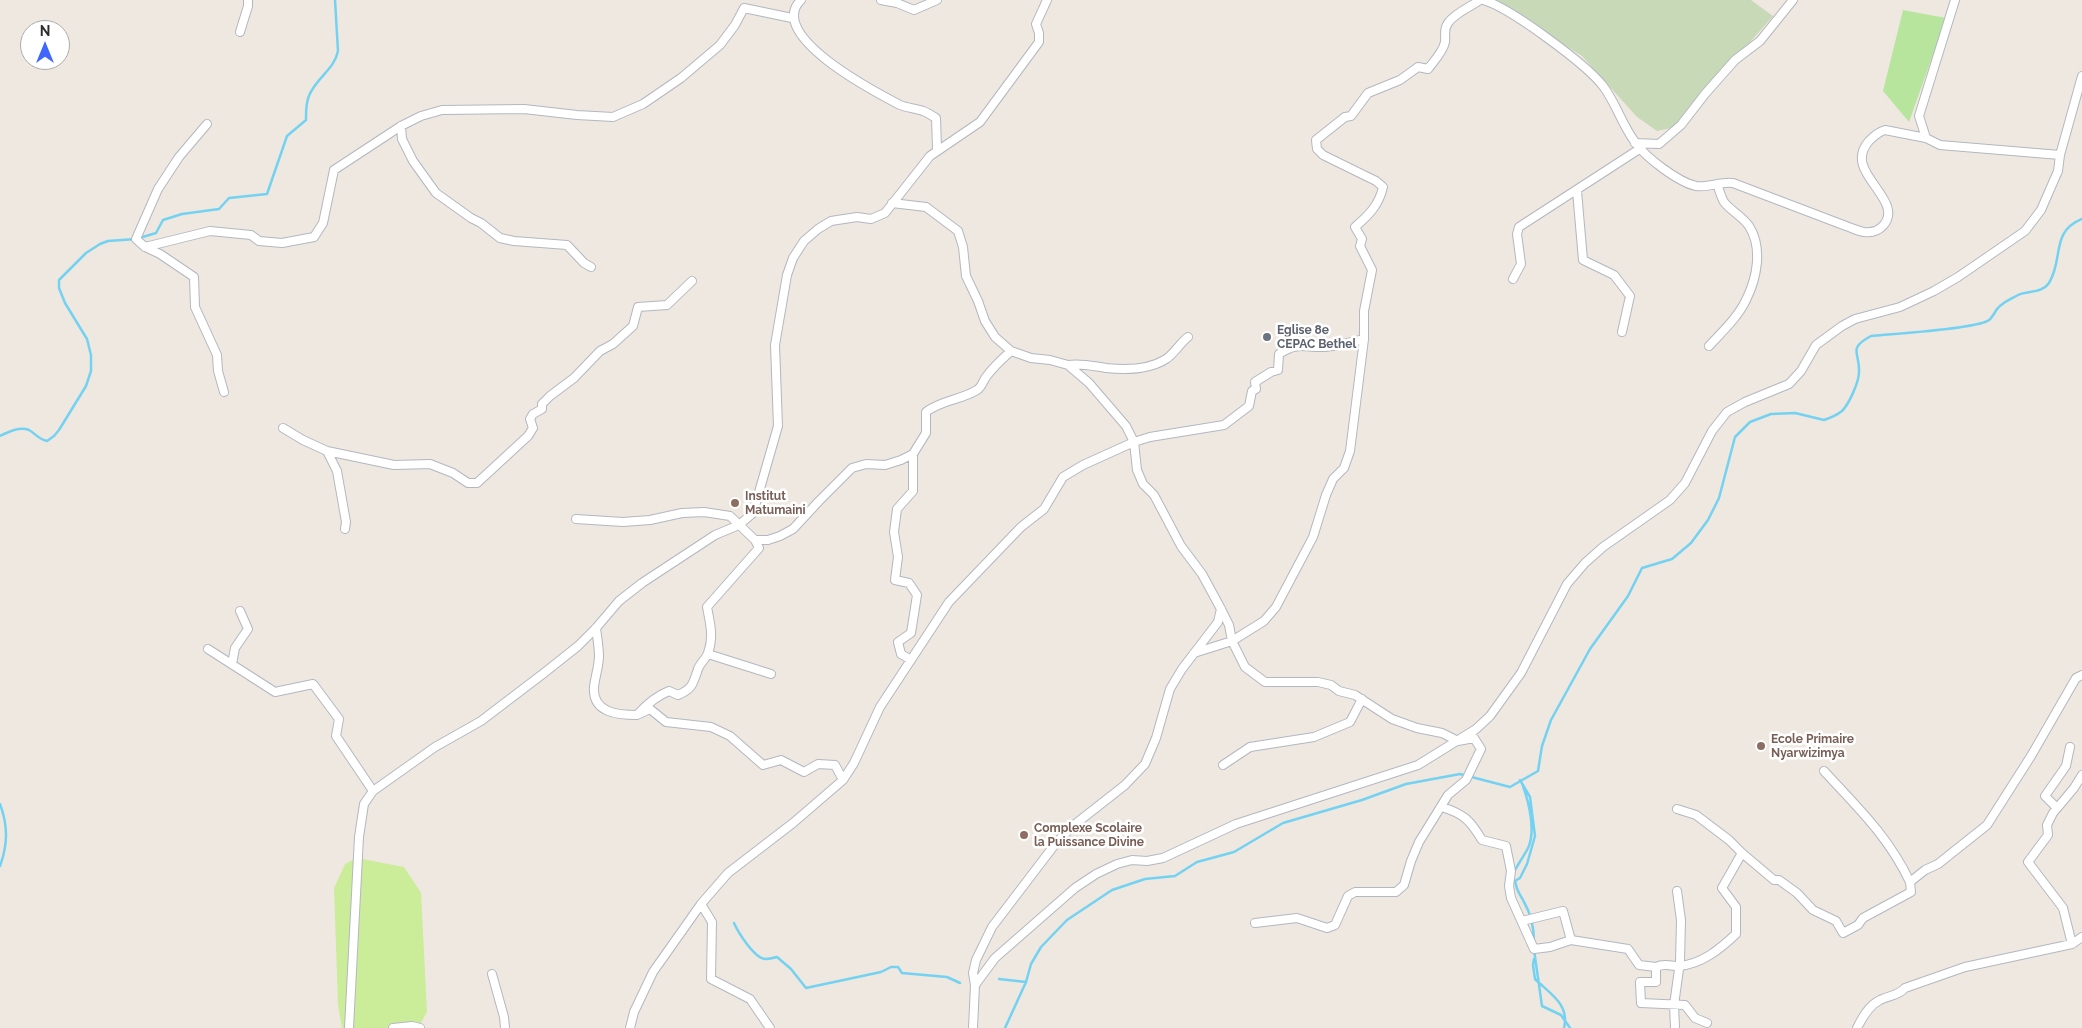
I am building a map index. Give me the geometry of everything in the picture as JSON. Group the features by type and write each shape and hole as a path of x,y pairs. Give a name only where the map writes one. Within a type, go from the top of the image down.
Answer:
{"street":[{"path":"240,32 248,0"},
{"path":"801,0 794,7 792,18 798,30 811,45 831,64 903,106 924,111 936,118 937,149"},
{"path":"881,0 897,3 914,10 937,0"},
{"path":"349,1028 359,837 364,804 373,791 435,747 481,721 578,646 619,601 642,582 715,535 739,525 753,513 778,426 775,345 787,275 793,258 804,241 831,221 856,216 871,219 884,213 910,178 937,149 980,122 1039,42 1036,24 1047,0"},
{"path":"1194,653 1232,641 1264,621 1276,607 1313,536 1333,479 1344,468 1350,451 1364,339 1364,311 1372,270 1360,246 1362,239 1355,226 1371,212 1380,197 1383,187 1376,181 1322,155 1317,149 1316,140 1345,117 1351,116 1368,93 1400,80 1418,67 1428,69 1442,50 1447,25 1455,15 1481,0 1491,2 1527,24 1591,73 1603,86 1638,146 1655,162 1671,173 1695,186 1726,182 1733,183 1865,232 1874,232 1883,228 1888,221 1889,212 1880,192 1863,168 1861,160 1866,145 1878,132 1885,130 1926,138 1940,145 2060,155"},
{"path":"1513,279 1522,264 1518,234 1519,227 1577,190 1638,146 1659,144 1681,125 1735,60 1760,41 1793,0"},
{"path":"1926,138 1919,116 1920,109 1955,0"},
{"path":"145,248 210,231 251,235 259,241 274,242 314,237 323,223 334,170 401,126 421,116 442,110 524,109 613,117 642,104 688,72 720,45 735,25 744,8 792,18"},
{"path":"975,985 995,958 1075,888 1096,874 1124,862 1163,858 1236,824 1418,765 1476,729 1506,695 1521,673 1567,584 1585,563 1603,547 1670,500 1685,483 1712,431 1727,412 1745,402 1789,384 1801,371 1816,345 1842,326 1855,319 1900,307 1958,277 2019,235 2033,222 2058,172 2060,155 2082,76"},
{"path":"207,124 178,157 158,189 136,240 145,248 160,254 194,277 195,307 217,355 218,371 224,392"},
{"path":"401,126 402,139 413,161 436,193 500,238 514,241 567,244 591,268"},
{"path":"1709,346 1746,301 1757,262 1758,249 1748,224 1723,201 1717,184"},
{"path":"1577,190 1582,260 1614,275 1630,296 1622,332"},
{"path":"892,204 926,207 958,231 963,247 966,276 985,321 995,337 1011,351 1031,358 1050,360 1068,365 1082,363 1105,368 1138,368 1155,364 1168,358 1188,337"},
{"path":"283,428 302,440 327,451 394,465 430,464 453,473 468,483 477,483 528,436 533,428 530,419 533,414 542,409 542,404 562,385 574,378 600,351 613,344 633,326 638,307 667,305 692,281"},
{"path":"630,1028 634,1012 653,972 701,904 728,873 800,817 843,780 854,763 880,707 949,602 1021,528 1044,509 1063,477 1083,465 1134,442 1150,437 1224,425 1249,406 1252,391 1256,389 1255,382 1278,370 1279,354 1291,347 1307,345 1324,347 1364,339"},
{"path":"755,540 774,538 793,530 818,501 852,468 866,464 885,465 913,454 926,433 926,412 934,405 964,396 979,389 990,372 1011,351"},
{"path":"1068,365 1089,383 1126,426 1134,442 1137,470 1144,484 1154,495 1181,546 1202,574 1221,608 1229,625 1232,641 1245,667 1266,682 1318,682 1331,685 1339,691 1362,699 1392,719 1417,728 1442,733 1458,741 1474,738 1481,749 1466,780 1448,795 1419,842 1411,860 1404,885 1396,892 1355,892 1348,896 1335,925 1327,928 1297,918 1255,923"},
{"path":"327,451 337,471 346,522 345,529"},
{"path":"911,660 901,654 898,642 911,633 918,595 908,584 895,580 898,556 894,532 897,510 913,491 913,454"},
{"path":"576,519 623,522 704,512 730,516 755,540 759,548 706,607 713,635 708,654 698,667 695,680 687,691 678,695 669,691 663,693 648,702 637,715"},
{"path":"973,1028 975,985 973,973 976,960 992,926 1056,843 1074,825 1125,785 1145,764 1156,738 1170,689 1218,622 1221,608"},
{"path":"232,664 235,648 248,628 240,611"},
{"path":"596,628 599,656 594,690 596,701 604,710 619,715 637,715 650,709 666,722 711,727 730,736 762,765 781,760 804,772 818,764 835,765 843,780"},
{"path":"208,649 275,692 313,684 339,719 336,736 373,791"},
{"path":"708,654 771,674"},
{"path":"1910,882 1924,870 1938,864 1987,825 2031,756 2076,678 2082,675"},
{"path":"1223,765 1250,747 1314,737 1350,722 1362,699"},
{"path":"2057,808 2045,796 2066,766 2070,747"},
{"path":"1677,809 1696,815 1729,840 1742,854 1774,880 1779,880 1797,893 1813,910 1836,921 1843,934 1858,925 1863,918 1911,892 1910,882 1886,840 1868,817 1824,771"},
{"path":"2072,944 2063,908 2028,862 2048,835 2047,825 2057,808 2082,775"},
{"path":"1442,807 1464,815 1472,823 1482,840 1506,846 1511,871 1509,886 1511,898 1534,950 1550,948 1571,940 1628,949 1639,964 1656,967 1663,964 1679,966 1710,956 1736,934 1736,908 1722,888 1742,854"},
{"path":"1675,1028 1674,1005 1679,966 1681,920 1677,891"},
{"path":"701,904 712,922 711,979 750,999 770,1028"},
{"path":"1522,921 1563,911 1571,940"},
{"path":"1857,1028 1871,1006 1880,1000 1901,994 1905,988 1965,967 2072,944 2082,937"},
{"path":"1656,967 1656,982 1640,982 1641,1003 1685,1005 1694,1018 1707,1023"},
{"path":"492,974 504,1017 505,1028"},
{"path":"394,1028 412,1026 420,1028"}],"green space":[{"path":"1493,0 1751,0 1773,16 1676,127 1657,131 1637,117 1582,56"},
{"path":"1903,10 1946,18 1909,122 1883,91"},
{"path":"357,858 404,867 421,893 427,1012 418,1028 342,1028 338,1005 334,888 345,864"}],"waterway":[{"path":"0,436 14,430 25,429 47,441 59,430 86,386 91,371 91,355 87,339 65,303 59,288 59,280 86,253 108,241 136,239 156,233 163,220 182,214 219,209 229,198 267,194 287,136 306,120 310,93 331,67 336,57 338,51 335,0"},
{"path":"1005,1028 1026,982 1031,964 1041,947 1067,920 1112,890 1145,879 1175,876 1197,862 1234,852 1283,823 1362,800 1406,784 1460,774 1510,787 1538,771 1542,746 1551,720 1590,649 1628,596 1642,568 1672,559 1691,543 1708,520 1719,498 1735,437 1750,422 1771,414 1795,413 1824,420 1842,411 1853,393 1859,376 1857,348 1859,344 1871,336 1952,328 1981,323 1989,320 1998,308 2007,301 2018,295 2042,289 2049,283 2053,274 2061,239 2065,231 2072,224 2082,219"},
{"path":"1520,780 1530,797 1535,836 1527,864 1520,878 1515,881 1517,890 1530,916 1534,942"},
{"path":"1514,872 1528,848 1532,825 1523,786"},
{"path":"0,804 6,835 0,866"},
{"path":"734,923 751,950 761,958 777,957 791,969 806,988 881,972 891,967 898,967 902,973 947,977 960,983"},
{"path":"1534,950 1542,1006 1561,1015 1570,1028"},
{"path":"1534,959 1535,979 1552,994 1561,1006 1564,1012 1564,1028"},
{"path":"999,979 1026,982"}],"place":[{"name":"Eglise 8e CEPAC Bethel","path":"1267,337"},
{"name":"Institut Matumaini","path":"735,503"},
{"name":"Ecole Primaire Nyarwizimya","path":"1761,746"},
{"name":"Complexe Scolaire la Puissance Divine","path":"1024,835"}]}
